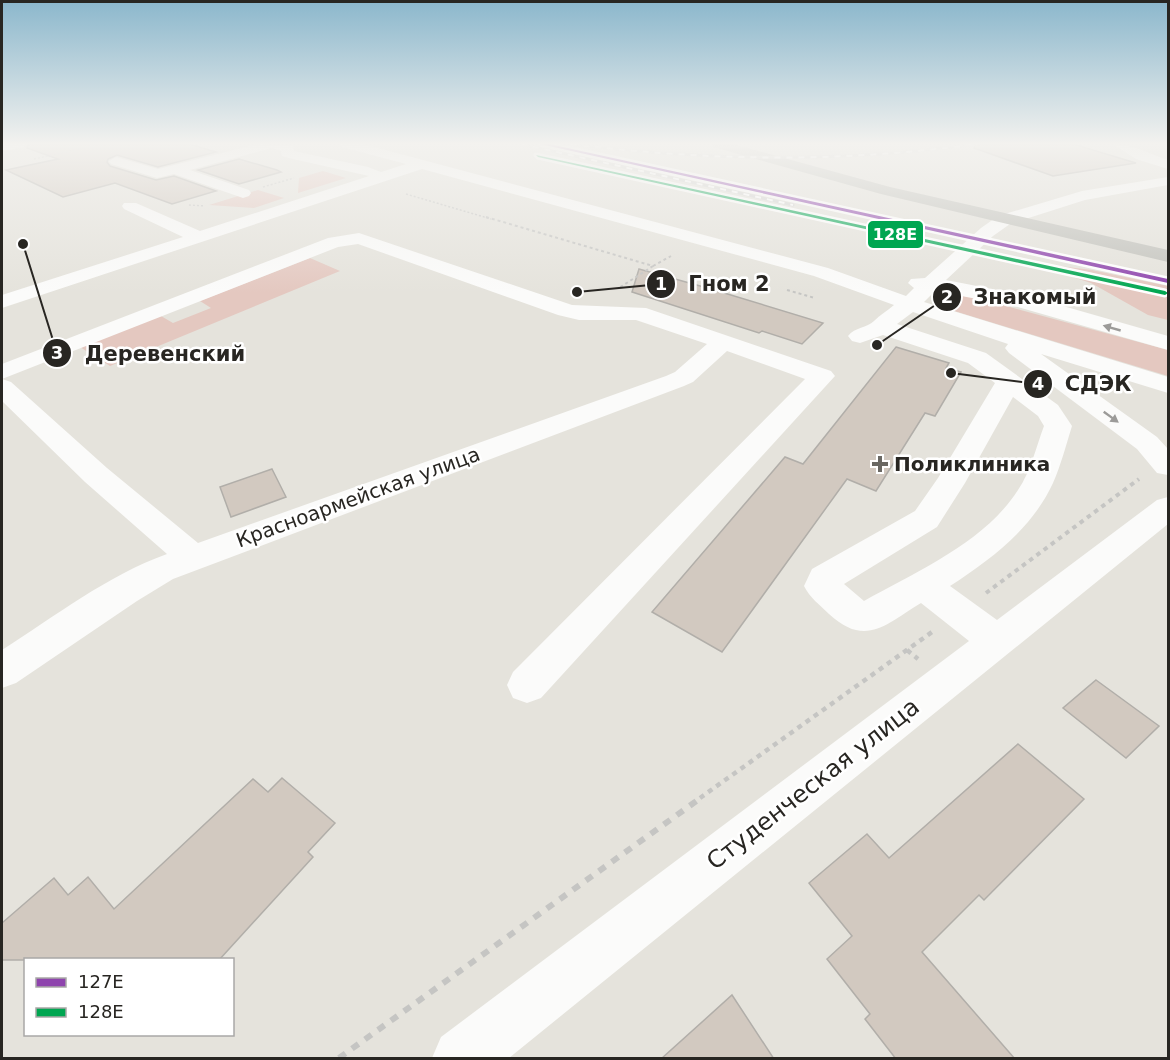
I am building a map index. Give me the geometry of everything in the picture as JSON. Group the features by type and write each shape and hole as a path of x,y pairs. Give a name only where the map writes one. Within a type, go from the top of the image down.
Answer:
{"main road":[{"path":"898,193 1004,220 1168,256"}],"street":[{"path":"2,302 331,193"},
{"path":"530,193 821,272 996,333 1168,385"},
{"path":"885,326 885,322 910,304 987,232 1004,220 1097,193"},
{"path":"130,206 198,237"},
{"path":"2,372 346,239 369,240 579,314 638,313 723,342 829,369 528,685"},
{"path":"964,255 963,267 974,281 1015,301"},
{"path":"821,272 959,288 1168,343"},
{"path":"860,336 885,326"},
{"path":"885,326 891,330 970,355 1008,382 1048,411 1058,426 1037,484 1028,499 990,542 867,617 856,616 822,586 825,579 926,519 950,483 1008,382"},
{"path":"996,333 1148,443 1168,466"},
{"name":"Красноармейская улица","path":"2,671 123,591 161,570 675,381 684,377 723,342"},
{"path":"2,387 96,475 192,557"},
{"name":"Студенческая улица","path":"462,1059 997,641 1161,500"},
{"path":"922,584 997,641"}],"path":[{"path":"405,193 653,266"},
{"path":"579,314 671,256 682,259"},
{"path":"786,289 820,299"},
{"path":"339,1059 1135,483 1161,500"}],"shaded area":[{"path":"247,193 269,193 284,198 254,208 209,205"},
{"path":"310,258 340,271 110,366 80,347 161,316 173,323 211,308 200,301"},
{"path":"1059,266 1092,270 1168,286 1168,320 1148,315 1091,283 1051,270"},
{"path":"947,292 962,294 1168,350 1168,376 951,310 939,305 935,299 937,295"}],"building":[{"path":"56,193 76,193 63,197"},
{"path":"143,193 208,193 172,204"},
{"path":"639,269 823,323 802,344 762,331 759,333 632,292"},
{"path":"896,347 949,363 946,368 961,372 935,416 925,413 876,491 847,479 722,652 652,612 785,457 803,464"},
{"path":"272,469 286,497 231,517 220,487"},
{"path":"1096,680 1159,726 1126,758 1063,708"},
{"path":"1018,744 1084,799 984,900 979,895 922,952 1015,1059 896,1059 865,1019 870,1014 827,959 852,936 809,883 867,834 889,858"},
{"path":"282,778 335,823 308,852 313,857 221,958 2,960 2,923 54,878 68,895 88,877 114,909 253,779 268,792"},
{"path":"732,995 774,1059 661,1059"}],"railway":[{"path":"742,193 793,205"}],"transit line":[{"name":"128Е","path":"709,193 1165,293"},
{"name":"127Е","path":"768,193 1168,281"}],"place":[{"name":"Деревенский","path":"23,244"},
{"name":"Гном 2","path":"577,292"},
{"name":"Знакомый","path":"877,345"},
{"name":"СДЭК","path":"951,373"},
{"name":"Поликлиника","path":"880,464"}]}
